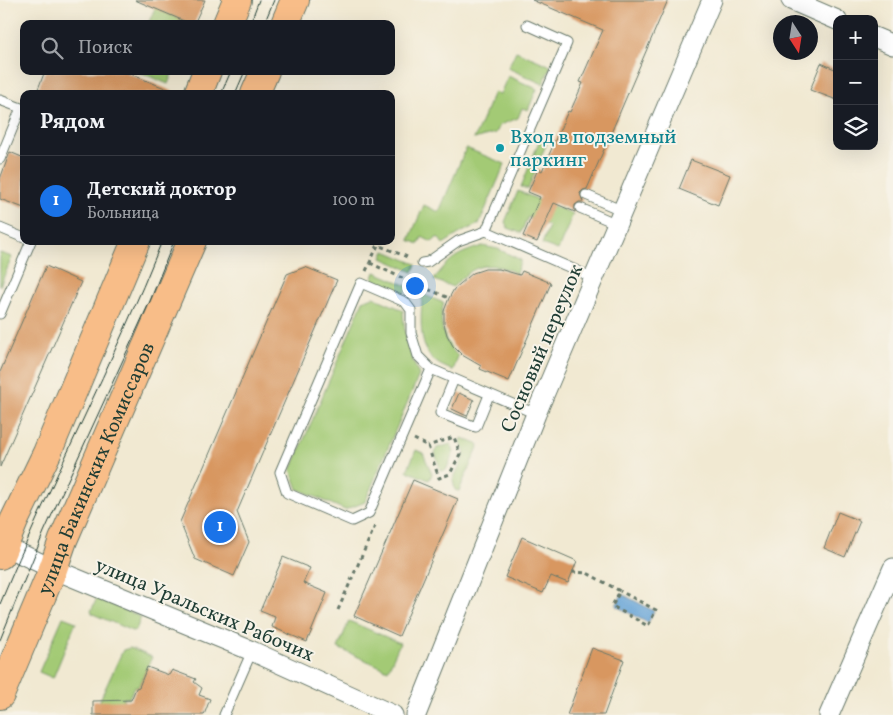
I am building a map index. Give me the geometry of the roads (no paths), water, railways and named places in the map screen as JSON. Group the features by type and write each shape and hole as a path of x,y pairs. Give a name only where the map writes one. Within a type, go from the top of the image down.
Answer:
{"main road":[{"path":"229,20 237,0"},
{"path":"287,20 296,0"},
{"path":"200,90 205,75"},
{"path":"257,90 263,75"},
{"path":"1,548 47,453 134,245"},
{"name":"улица Бакинских Комиссаров","path":"0,695 53,569 63,540 190,245"}],"street":[{"name":"Сосновый переулок","path":"416,715 536,414 712,0"},
{"path":"791,0 833,18"},
{"path":"878,39 893,45"},
{"name":"улица Уральских Рабочих","path":"1,548 252,651 393,715"},
{"path":"829,715 893,568"}],"lane":[{"path":"486,232 567,42 527,25"},
{"path":"0,100 20,108"},
{"path":"0,159 20,110"},
{"path":"586,195 620,217"},
{"path":"580,208 620,217"},
{"path":"0,228 20,236"},
{"path":"422,263 428,262 458,241 486,232 594,278"},
{"path":"0,314 29,245"},
{"path":"430,369 369,513 352,521 287,493 280,472 361,283 405,302 411,310 411,333 418,356 430,369 536,414"},
{"path":"454,379 440,413 476,427 489,394"},
{"path":"224,715 252,651"}],"water":[{"path":"622,594 654,611 648,623 616,606"}],"tram line":[{"path":"252,20 259,0"},
{"path":"266,20 274,0"},
{"path":"223,90 229,75"},
{"path":"237,90 243,75"},
{"path":"0,604 160,245"},
{"path":"0,640 44,532 150,301 172,245"}],"place":[{"name":"Вход в подземный паркинг","path":"500,148"},
{"name":"Детский доктор","path":"220,527"}]}
